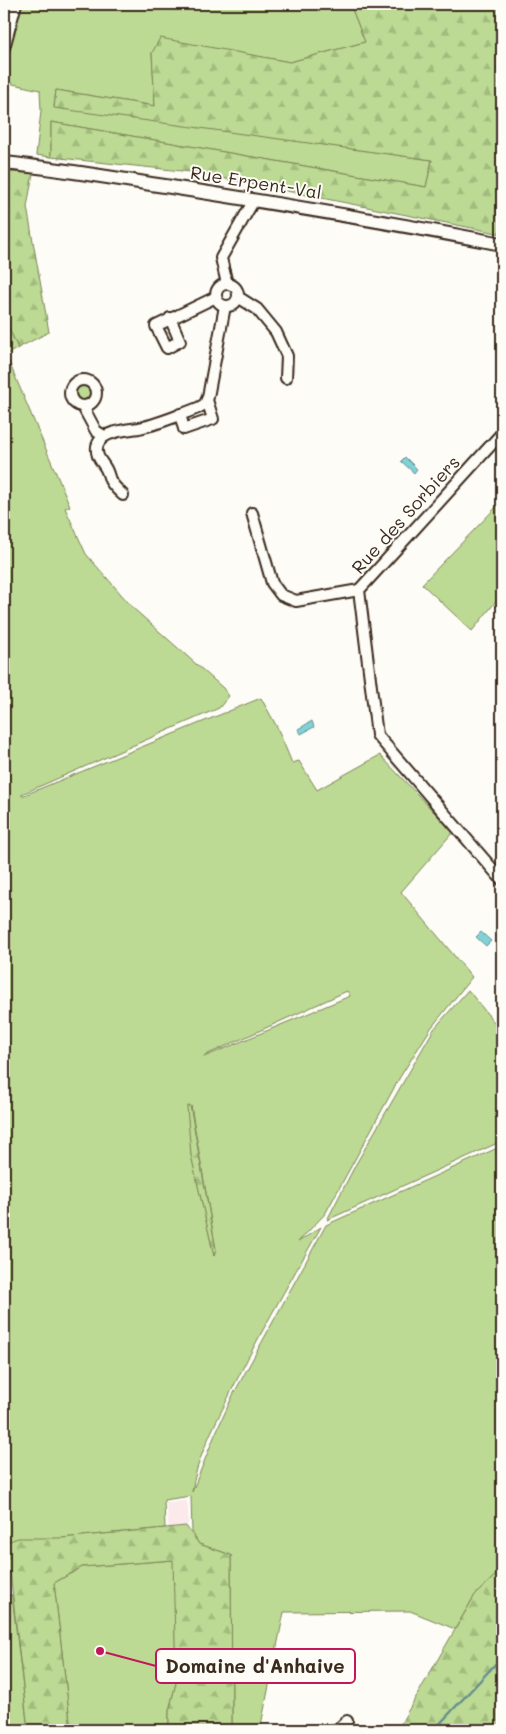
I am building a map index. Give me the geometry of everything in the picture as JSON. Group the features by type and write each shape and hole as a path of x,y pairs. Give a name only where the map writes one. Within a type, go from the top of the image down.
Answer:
{"street":[{"path":"4,48 16,4"},
{"name":"Rue Erpent-Val","path":"4,163 40,166 254,200 502,244"},
{"path":"227,284 221,258 254,200"},
{"path":"227,284 236,288 238,297 231,306 220,305 216,296 217,290 227,284"},
{"path":"170,318 216,296"},
{"path":"238,297 257,310 276,332 287,356 286,378"},
{"path":"123,495 111,481 98,456 97,448 104,436 126,428 140,428 206,404 225,306"},
{"path":"180,414 184,429 213,419 207,400"},
{"path":"83,407 96,432 104,436"},
{"name":"Rue des Sorbiers","path":"502,433 359,590 377,735 502,880"},
{"path":"252,513 272,583 281,595 296,601 359,590"},
{"path":"337,1730 348,1721"}],"shaded area":[{"path":"187,1501 189,1522 186,1526 169,1528 166,1502"}],"green space":[{"path":"4,4 350,4 365,42 290,62 161,39 152,53 155,106 56,90 54,107 432,160 426,187 51,122 51,157 36,155 41,111 40,90 4,82"},
{"path":"350,4 502,4 502,25 497,35 502,37 502,140 496,144 502,155 502,234 191,172 51,157 51,122 426,187 432,160 54,108 56,90 155,106 152,53 160,38 290,62 365,42"},
{"path":"4,172 33,173 27,207 49,332 18,348 4,317"},
{"path":"4,317 18,348 6,355 70,506 65,508 86,554 134,609 223,688 229,696 219,708 22,794 22,796 261,698 277,727 292,763 299,761 317,790 380,755 453,832 401,892 472,977 431,1028 400,1077 325,1214 298,1242 321,1227 259,1336 236,1381 205,1447 197,1469 192,1492 233,1395 326,1225 502,1146 502,1569 475,1595 455,1629 410,1611 284,1612 260,1730 232,1730 231,1555 199,1544 192,1533 191,1496 164,1500 165,1528 62,1538 4,1547","holes":["347,991 350,996 204,1057 204,1056","191,1106 216,1250 214,1256 191,1154"]},
{"path":"84,384 90,387 93,393 90,399 84,402 78,399 75,393 78,387"},
{"path":"502,501 502,594 472,631 422,584"},
{"path":"468,990 502,1032 502,1141 327,1220 356,1164 434,1029"},
{"path":"190,1105 216,1250 214,1256 191,1155 187,1107"},
{"path":"186,1526 199,1544 231,1555 232,1730 169,1730 169,1711 176,1683 173,1560 82,1567 54,1583 71,1730 28,1730 10,1572 4,1573 4,1543 18,1538 62,1538"},
{"path":"174,1560 176,1683 169,1711 169,1730 71,1730 54,1583 82,1567"},
{"path":"502,1569 502,1723 495,1730 397,1730 475,1595"},
{"path":"12,1595 28,1730 4,1730 4,1596"}],"water":[{"path":"405,457 417,469 414,473 401,461"},
{"path":"312,721 314,727 301,734 298,729"},
{"path":"481,932 491,941 486,946 476,937"}],"waterway":[{"path":"434,1730 502,1657"}],"place":[{"name":"Domaine d'Anhaive","path":"100,1651"}]}
